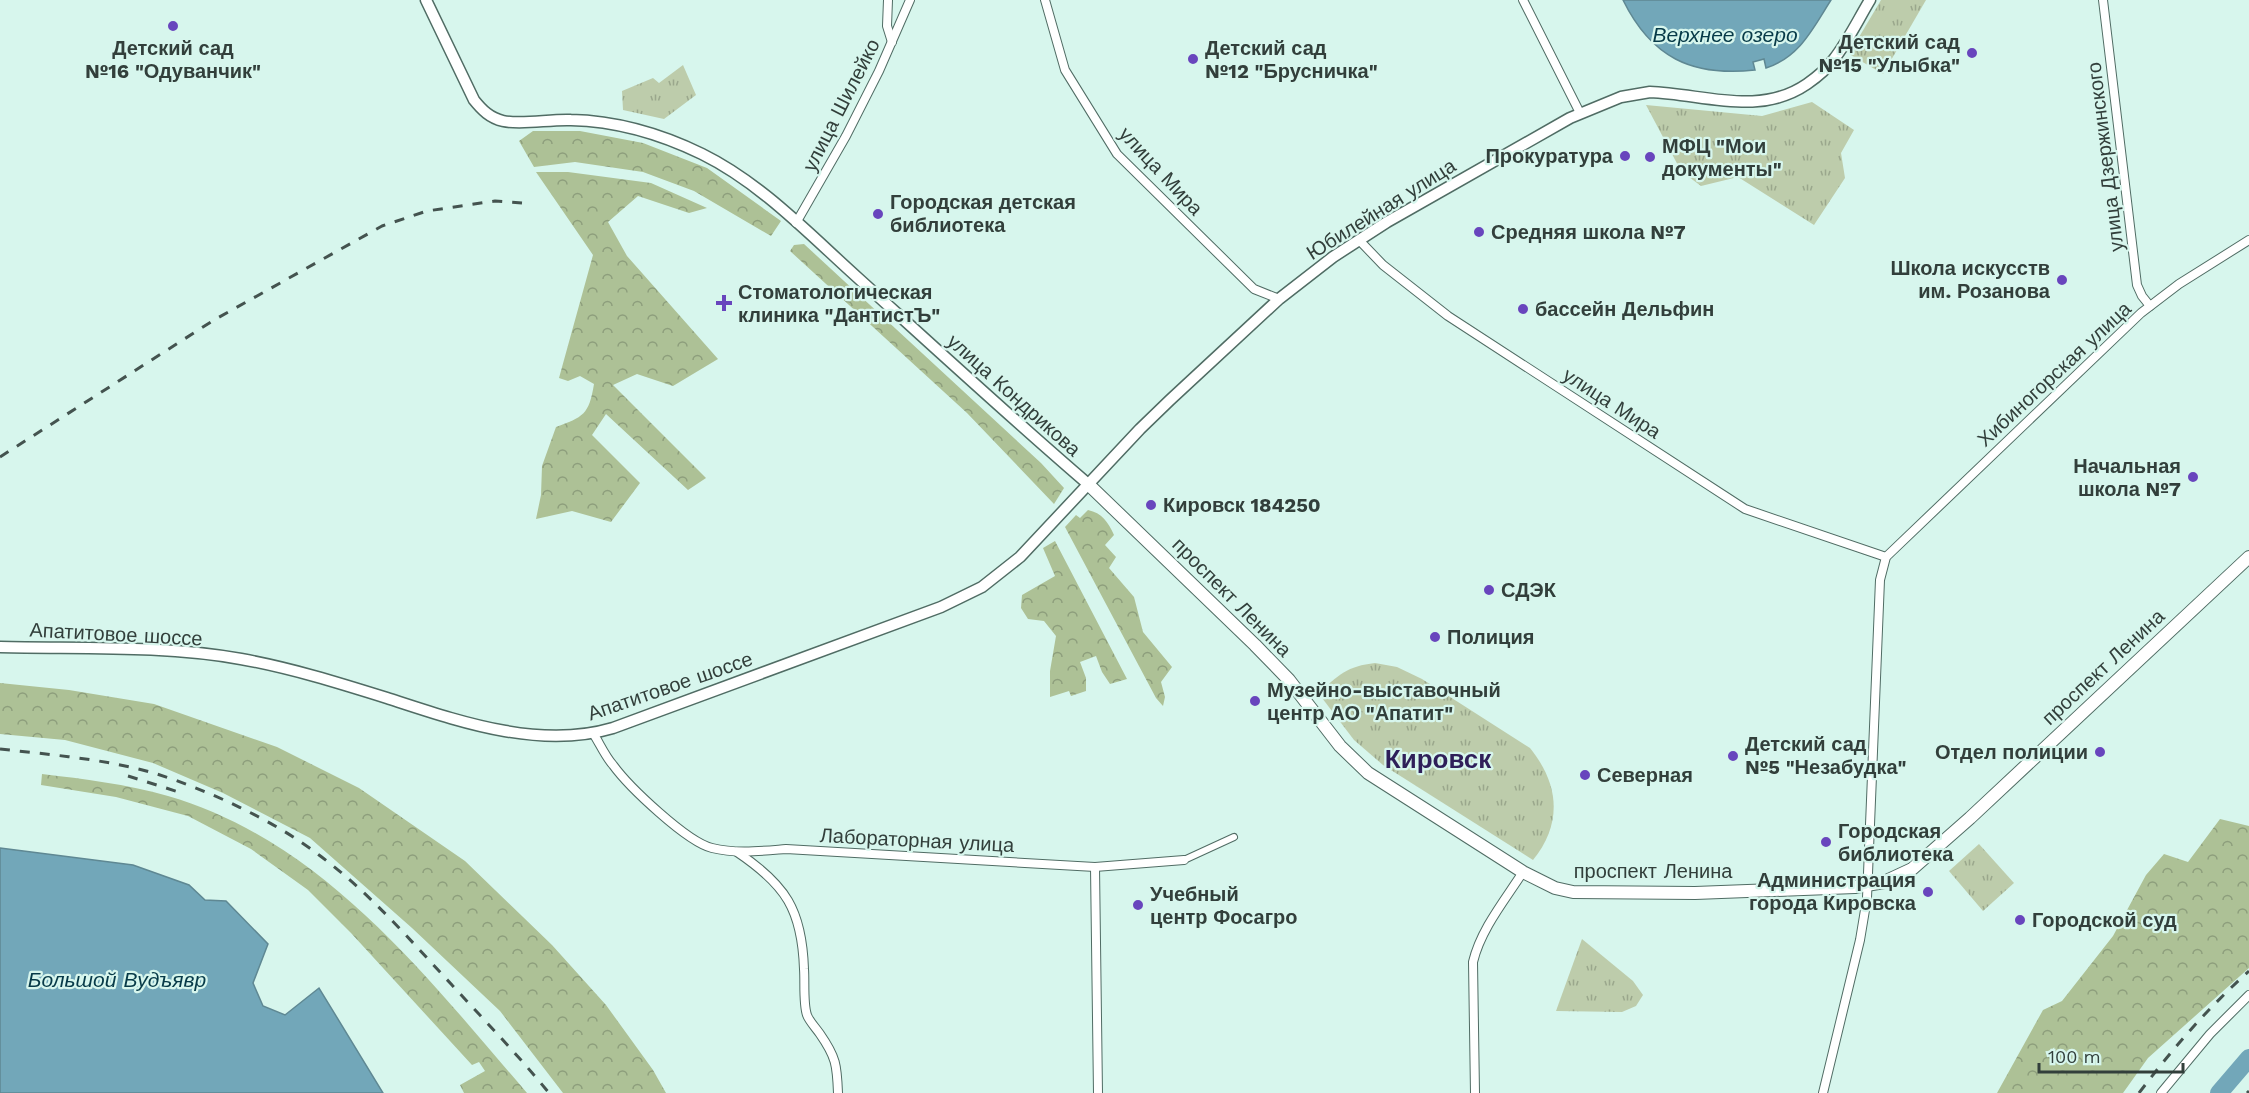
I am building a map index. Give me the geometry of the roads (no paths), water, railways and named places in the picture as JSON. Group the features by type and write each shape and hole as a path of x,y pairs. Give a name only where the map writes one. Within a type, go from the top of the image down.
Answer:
{"main road":[{"name":"проспект Ленина","path":"1088,484 1255,645 1288,680 1340,746 1368,773 1527,874 1555,888 1574,892 1695,893 1868,886 1884,882 1912,869 2249,557"}],"street":[{"name":"улица Кондрикова","path":"426,0 474,100 483,111 503,121 573,120 627,127 662,137 702,154 733,171 796,223 992,401 1088,484"},
{"path":"888,0 887,26 892,42"},
{"name":"улица Шилейко","path":"796,223 846,136 910,0"},
{"name":"улица Мира","path":"1045,0 1065,70 1117,154 1254,290 1279,299"},
{"path":"1523,0 1580,112"},
{"name":"Юбилейная улица","path":"1088,484 1140,429 1279,299 1315,270 1359,240 1580,112 1621,97 1650,92 1749,103 1781,99 1827,69 1870,0"},
{"name":"улица Дзержинского","path":"2103,0 2138,285 2142,296 2150,306"},
{"name":"улица Мира","path":"1359,240 1383,266 1448,316 1745,509 1886,557"},
{"name":"Хибиногорская улица","path":"1886,557 2150,306 2179,284 2249,240"},
{"name":"Апатитовое шоссе","path":"0,647 147,649 239,659 285,668 472,725 561,737 593,734 746,680 941,606 982,587 1020,557 1088,484"},
{"path":"1823,1093 1860,940 1868,886 1880,580 1886,557"},
{"name":"Лабораторная улица","path":"593,734 624,778 685,835 710,848 737,852 786,849 1095,867 1184,860"},
{"path":"1184,860 1234,837"},
{"name":"Лабораторная улица","path":"737,852 762,869 778,884 794,913 803,939 806,1014 833,1053 838,1093"},
{"path":"1095,867 1098,1093"},
{"path":"1476,1093 1473,962 1476,951 1492,921 1510,893 1527,874"},
{"path":"2161,1093 2210,1034 2249,996"}],"water":[{"name":"Верхнее озеро","path":"1623,0 1831,0 1805,40 1788,57 1766,68 1764,59 1753,62 1755,70 1732,71 1692,66 1660,49 1646,36"},
{"name":"Большой Вудъявр","path":"0,848 133,865 189,885 205,900 226,901 268,944 253,983 263,1006 285,1015 319,988 383,1093 0,1093"}],"waterway":[{"path":"2219,1093 2249,1058"}],"railway":[{"path":"0,457 214,320 382,226 427,211 495,201 522,203"},
{"path":"0,749 99,761 157,774 220,798 283,830 337,869 372,901 502,1039 549,1093"},
{"path":"128,776 185,794"},
{"path":"2139,1093 2191,1029 2249,971"}],"place":[{"name":"Детский сад №16 \"Одуванчик\"","path":"173,26"},
{"name":"Детский сад №15 \"Улыбка\"","path":"1972,53"},
{"name":"Детский сад №12 \"Брусничка\"","path":"1193,59"},
{"name":"Прокуратура","path":"1625,156"},
{"name":"МФЦ \"Мои документы\"","path":"1650,157"},
{"name":"Городская детская библиотека","path":"878,214"},
{"name":"Средняя школа №7","path":"1479,232"},
{"name":"Школа искусств им. Розанова","path":"2062,280"},
{"name":"Стоматологическая клиника \"ДантистЪ\"","path":"724,303"},
{"name":"бассейн Дельфин","path":"1523,309"},
{"name":"Начальная школа №7","path":"2193,477"},
{"name":"Кировск 184250","path":"1151,505"},
{"name":"СДЭК","path":"1489,590"},
{"name":"Полиция","path":"1435,637"},
{"name":"Музейно-выставочный центр АО \"Апатит\"","path":"1255,701"},
{"name":"Отдел полиции","path":"2100,752"},
{"name":"Детский сад №5 \"Незабудка\"","path":"1733,756"},
{"name":"Северная","path":"1585,775"},
{"name":"Городская библиотека","path":"1826,842"},
{"name":"Администрация города Кировска","path":"1928,892"},
{"name":"Учебный центр Фосагро","path":"1138,905"},
{"name":"Городской суд","path":"2020,920"}],"district":[{"name":"Кировск","path":"1438,759"}]}
